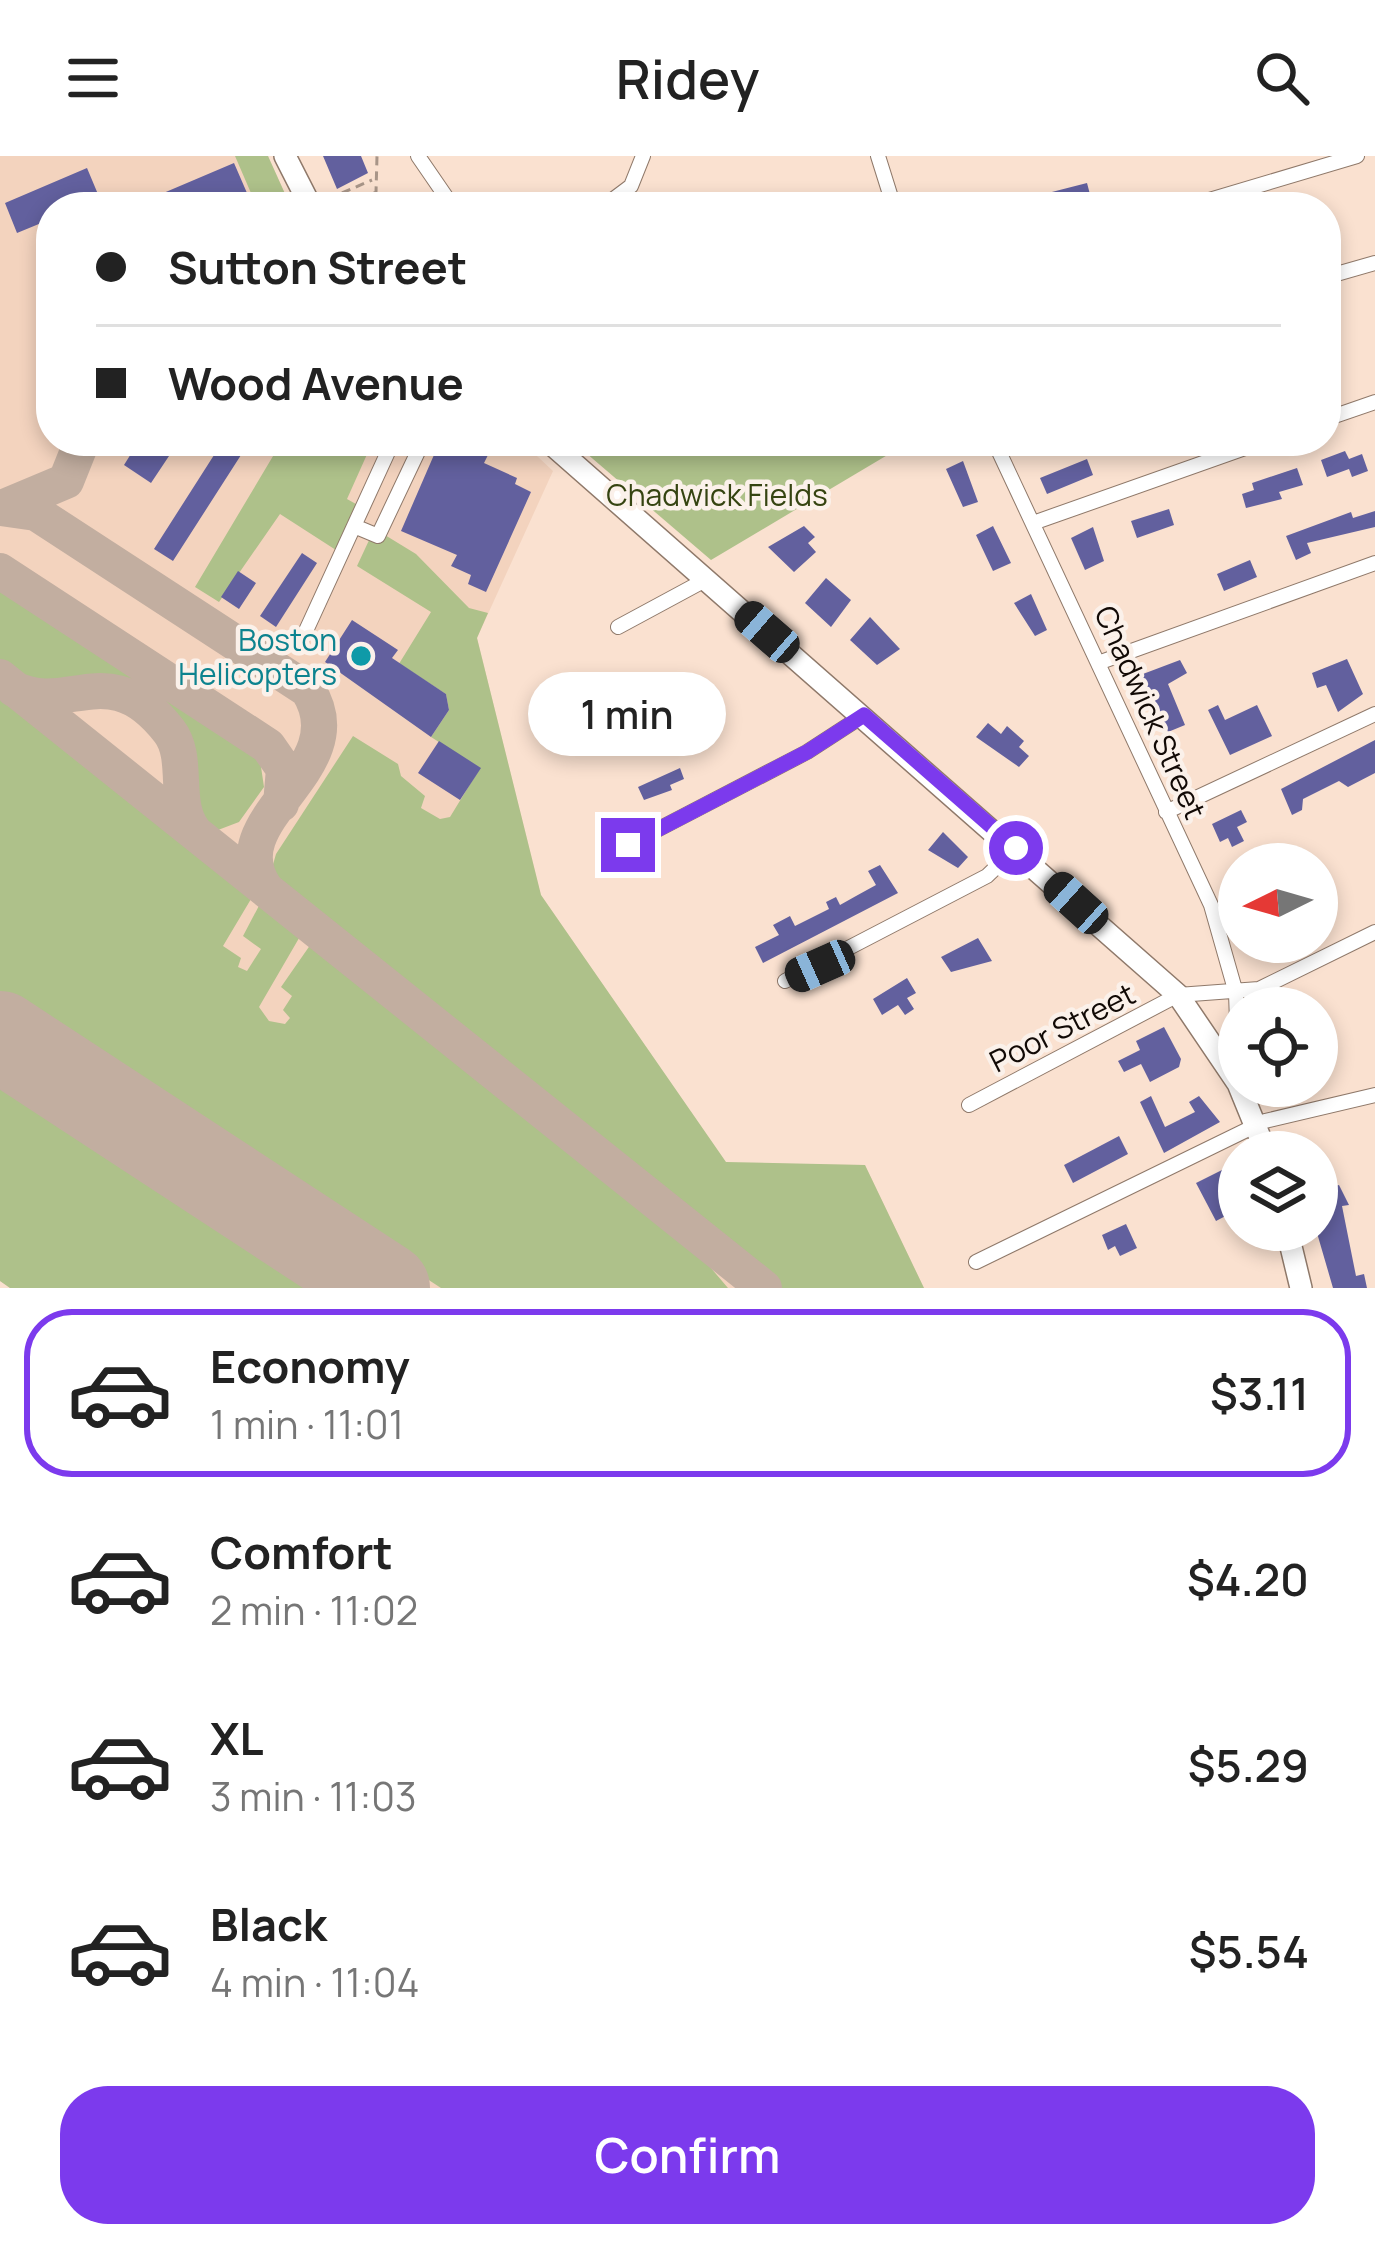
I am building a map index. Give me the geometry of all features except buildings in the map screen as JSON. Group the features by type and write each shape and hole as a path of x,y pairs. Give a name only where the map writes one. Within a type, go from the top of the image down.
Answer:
{"highway":[{"path":"286,156 304,192"},
{"path":"565,456 1178,995 1218,1054"},
{"path":"1249,1107 1259,1131"},
{"path":"1292,1251 1301,1288"}],"street":[{"path":"418,156 443,192"},
{"path":"623,192 631,186 644,156"},
{"path":"878,156 889,192"},
{"path":"1237,192 1358,156"},
{"path":"1341,272 1375,262"},
{"path":"1341,414 1375,402"},
{"path":"298,646 386,456"},
{"path":"355,526 378,536 416,456"},
{"name":"Chadwick Street","path":"1001,456 1211,905 1234,987"},
{"path":"1034,523 1223,456"},
{"path":"1099,663 1375,563"},
{"path":"618,627 707,579"},
{"path":"1166,812 1375,714"},
{"path":"628,845 807,752 864,715"},
{"path":"785,981 987,876 1016,848"},
{"path":"1261,987 1375,932"},
{"path":"1178,995 1218,994"},
{"name":"Poor Street","path":"969,1105 1178,995"},
{"path":"976,1262 1257,1125 1375,1094"}],"path":[{"path":"375,192 377,156"},
{"path":"345,192 373,179"}],"shaded area":[{"path":"0,156 268,156 284,192 36,192 36,456 537,456 553,471 477,638 541,895 726,1163 865,1165 924,1288 10,1288 0,1281"}],"green space":[{"path":"235,156 268,156 284,192 251,192"},
{"path":"273,456 366,456 347,499 363,508 339,552 280,514 219,602 195,587"},
{"name":"Chadwick Fields","path":"590,456 886,456 711,560"},
{"path":"380,532 416,554 469,608 488,613 477,638 541,895 726,1162 865,1165 924,1288 776,1288 751,1262 279,887 272,868 276,854 353,736 398,764 401,776 425,796 421,808 440,819 450,817 480,768 431,737 449,710 446,694 403,666 397,667 431,612 357,566 371,536"},
{"path":"0,590 260,760 264,787 239,822 218,830 195,819 185,728 119,677 29,685 0,663"},
{"path":"0,692 254,894 223,946 241,958 238,967 247,971 261,949 243,936 262,900 302,933 259,1007 269,1021 285,1024 290,1018 283,1010 292,996 281,987 313,941 558,1136 699,1254 728,1288 441,1288 0,1000"},
{"path":"0,1076 323,1288 10,1288 0,1281"}],"taxiway":[{"path":"4,507 66,481 76,456"},
{"path":"2,508 36,513 308,690 319,719 316,745 258,839 255,863 265,888"},
{"path":"0,571 268,746 284,769 281,804"},
{"path":"0,677 764,1288"},
{"path":"14,689 53,696 109,691 148,708 175,742 183,807 193,830"}],"runway":[{"path":"0,1036 385,1288"}],"place":[{"name":"Boston Helicopters","path":"361,656"}],"route":[{"path":"628,845 807,752 864,715 1016,848"}]}
